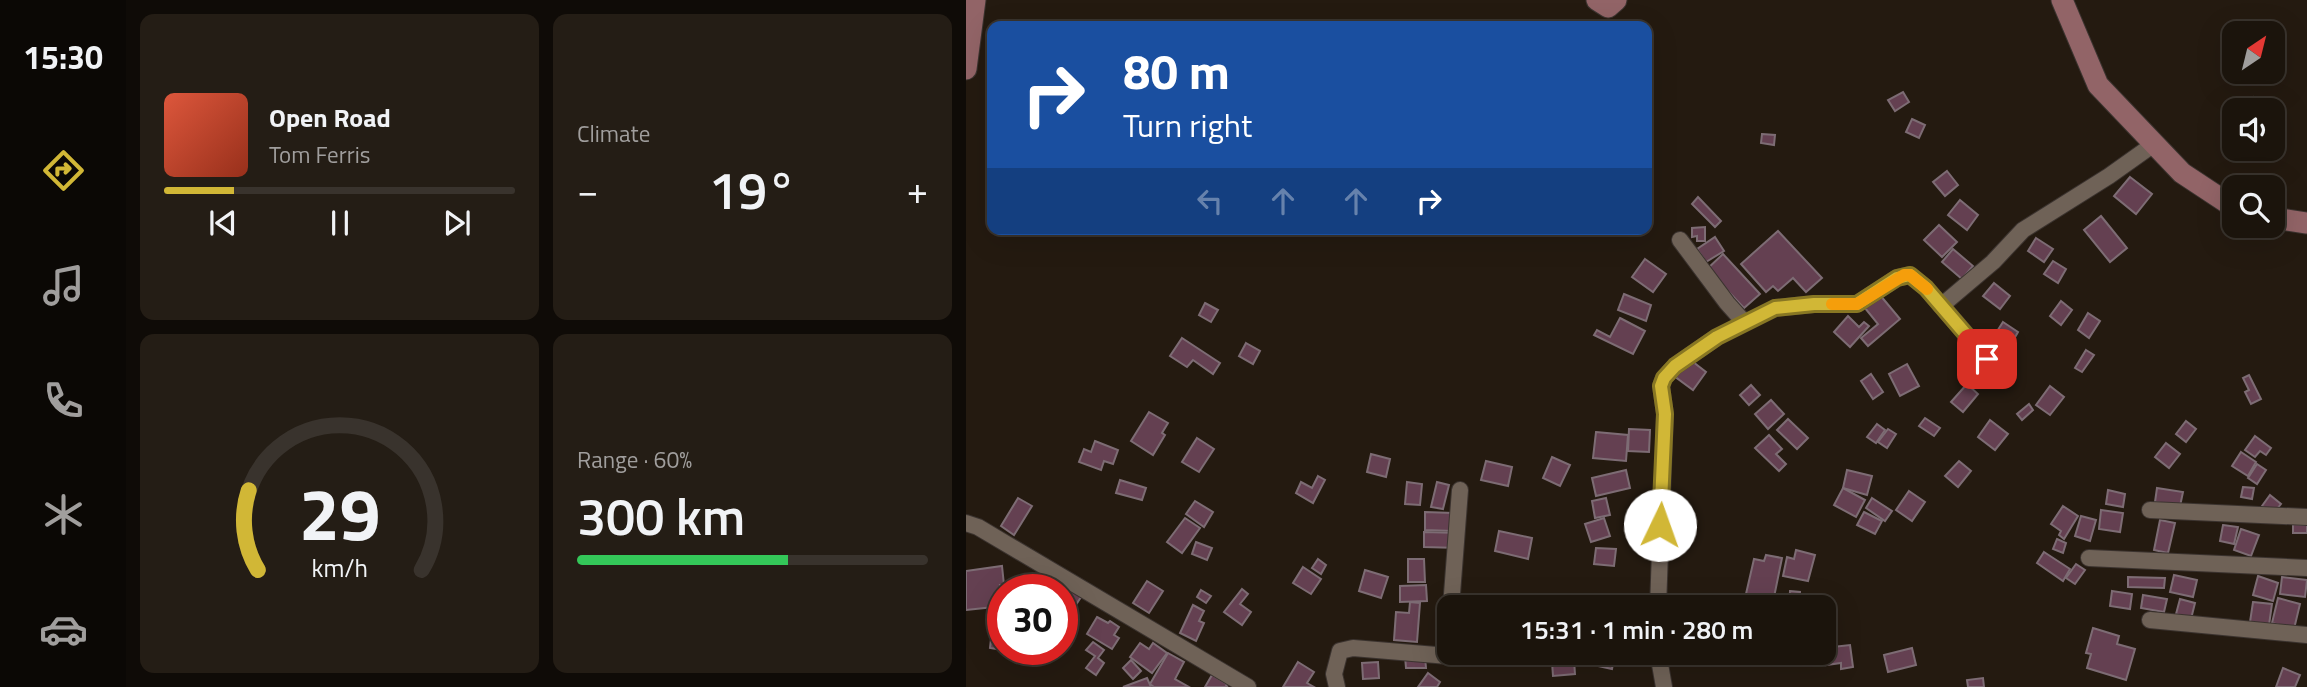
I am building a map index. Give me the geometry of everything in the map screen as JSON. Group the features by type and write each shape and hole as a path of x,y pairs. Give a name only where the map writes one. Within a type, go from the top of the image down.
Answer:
{"main road":[{"path":"966,69 975,0"},
{"path":"1597,0 1608,6 1616,0"},
{"path":"2062,0 2098,85 2182,173 2222,199"},
{"path":"2285,220 2307,223"}],"street":[{"path":"1941,306 1993,262 2023,230 2154,144"},
{"path":"1680,240 1744,322"},
{"path":"1658,595 1665,414 1661,386 1664,378 1675,366 1717,337 1775,308 1857,304 1904,275 1910,275 1918,280 2003,377"},
{"path":"1452,595 1460,490"},
{"path":"2150,510 2307,517"},
{"path":"966,523 978,527 1248,687"},
{"path":"2089,558 2307,568"},
{"path":"2151,620 2307,635"},
{"path":"1337,687 1334,674 1340,651 1353,648 1437,655"},
{"path":"1660,665 1664,687"}],"building":[{"path":"1903,92 1909,102 1895,111 1888,100"},
{"path":"1912,119 1925,125 1919,138 1906,132"},
{"path":"1762,134 1775,135 1774,145 1761,143"},
{"path":"1947,171 1958,185 1945,196 1933,182"},
{"path":"2130,177 2152,194 2136,214 2114,196"},
{"path":"1698,197 1721,221 1715,227 1692,204"},
{"path":"1960,200 1978,215 1967,230 1948,215"},
{"path":"2101,216 2127,248 2110,262 2084,230"},
{"path":"1939,225 1957,242 1942,257 1924,240"},
{"path":"1705,227 1705,241 1697,241 1697,236 1692,237 1692,228"},
{"path":"1778,231 1822,278 1806,292 1793,278 1778,291 1773,286 1766,292 1741,264"},
{"path":"1715,237 1724,251 1706,262 1697,249"},
{"path":"2036,238 2053,249 2044,262 2028,251"},
{"path":"1953,249 1973,266 1962,279 1942,262"},
{"path":"1723,254 1760,294 1744,308 1707,269"},
{"path":"1645,259 1666,274 1653,292 1632,277"},
{"path":"2053,261 2066,269 2058,283 2044,274"},
{"path":"1994,283 2010,296 2000,309 1983,296"},
{"path":"1624,294 1651,305 1646,321 1618,310"},
{"path":"1880,295 1900,319 1868,346 1861,338 1878,324 1865,308"},
{"path":"2061,301 2072,310 2061,325 2050,316"},
{"path":"1205,303 1218,310 1211,322 1199,315"},
{"path":"2088,313 2100,321 2089,338 2078,330"},
{"path":"1848,316 1859,327 1864,322 1869,326 1850,347 1834,332"},
{"path":"1620,318 1645,331 1633,354 1594,335 1597,330 1610,337"},
{"path":"2003,322 2018,332 2007,351 1991,341"},
{"path":"1182,338 1220,363 1213,374 1193,360 1187,367 1170,356"},
{"path":"1246,343 1260,351 1253,364 1239,356"},
{"path":"2086,350 2094,355 2082,372 2075,368"},
{"path":"1688,358 1706,372 1693,390 1674,376"},
{"path":"1907,364 1919,386 1900,396 1889,374"},
{"path":"1871,374 1883,392 1873,399 1861,381"},
{"path":"2249,375 2261,399 2251,404 2245,392 2249,390 2243,378"},
{"path":"1967,384 1978,394 1963,412 1951,402"},
{"path":"1751,385 1760,395 1749,405 1740,395"},
{"path":"2050,386 2064,397 2050,415 2036,405"},
{"path":"1771,400 1784,414 1768,429 1755,414"},
{"path":"2029,404 2033,410 2022,420 2017,414"},
{"path":"1149,412 1168,423 1162,433 1165,435 1153,455 1131,441"},
{"path":"1925,418 1940,428 1934,436 1919,426"},
{"path":"1788,419 1808,438 1797,449 1777,430"},
{"path":"1990,420 2008,434 1995,450 1978,437"},
{"path":"2186,421 2196,429 2186,442 2176,434"},
{"path":"1877,424 1885,430 1876,443 1867,437"},
{"path":"1629,429 1650,430 1649,452 1628,451"},
{"path":"1888,429 1896,434 1887,448 1878,442"},
{"path":"1596,432 1628,435 1626,461 1593,458"},
{"path":"1769,435 1782,449 1776,454 1786,464 1779,471 1755,448"},
{"path":"2255,436 2271,448 2266,455 2260,451 2255,457 2245,450"},
{"path":"1197,438 1214,449 1199,472 1182,462"},
{"path":"1095,441 1118,450 1113,464 1104,461 1101,470 1079,462 1084,449 1091,452"},
{"path":"2166,443 2180,454 2169,468 2155,457"},
{"path":"2241,452 2256,462 2248,476 2232,466"},
{"path":"1371,454 1390,459 1386,477 1367,472"},
{"path":"1552,457 1570,465 1560,486 1543,478"},
{"path":"1486,461 1512,467 1508,486 1481,480"},
{"path":"1959,461 1971,471 1958,487 1945,476"},
{"path":"2257,464 2266,470 2257,484 2248,478"},
{"path":"1626,470 1630,488 1596,496 1592,478"},
{"path":"1847,470 1872,476 1867,495 1843,488"},
{"path":"1318,476 1325,480 1313,503 1296,493 1301,482 1312,488"},
{"path":"1120,480 1146,488 1142,500 1116,493"},
{"path":"1407,482 1422,484 1420,505 1405,504"},
{"path":"1437,482 1449,485 1443,509 1431,507"},
{"path":"2243,487 2254,488 2252,499 2241,497"},
{"path":"1843,488 1865,500 1856,517 1834,505"},
{"path":"2157,488 2183,492 2180,506 2155,502"},
{"path":"2108,490 2125,494 2123,507 2106,504"},
{"path":"1909,491 1925,502 1912,521 1896,510"},
{"path":"2270,495 2281,504 2273,514 2262,506"},
{"path":"1018,498 1032,506 1014,535 1001,526"},
{"path":"1606,498 1610,515 1595,518 1592,501"},
{"path":"1872,498 1892,511 1885,521 1866,508"},
{"path":"1195,501 1213,512 1204,527 1186,514"},
{"path":"2063,506 2078,516 2064,539 2059,535 2061,531 2051,524"},
{"path":"2101,510 2123,513 2120,532 2099,529"},
{"path":"1425,512 1453,513 1453,531 1425,530"},
{"path":"1864,512 1882,521 1875,534 1857,525"},
{"path":"2081,516 2096,520 2090,541 2075,536"},
{"path":"1185,518 1200,528 1182,553 1167,542"},
{"path":"1604,518 1610,536 1591,542 1585,524"},
{"path":"2160,520 2175,523 2168,553 2154,550"},
{"path":"2293,524 2307,525 2307,533 2293,533"},
{"path":"2223,525 2238,527 2234,544 2220,541"},
{"path":"2241,529 2259,535 2251,556 2234,550"},
{"path":"1499,531 1532,538 1528,559 1495,551"},
{"path":"1424,532 1460,533 1459,548 1424,547"},
{"path":"2057,539 2066,543 2063,553 2053,549"},
{"path":"1196,542 1212,548 1207,560 1192,554"},
{"path":"1596,548 1616,549 1614,566 1594,564"},
{"path":"1796,550 1815,555 1808,581 1783,576 1787,557 1794,559"},
{"path":"2044,552 2070,569 2063,581 2037,563"},
{"path":"1766,555 1782,558 1774,595 1746,595 1754,559 1764,561"},
{"path":"1318,559 1326,565 1321,574 1312,568"},
{"path":"1408,559 1424,559 1425,582 1408,582"},
{"path":"2076,564 2085,570 2075,584 2066,578"},
{"path":"1002,566 1003,574 987,574 987,608 966,610 966,571"},
{"path":"1303,567 1321,579 1311,594 1293,583"},
{"path":"1365,570 1388,577 1381,598 1359,591"},
{"path":"2174,575 2197,580 2193,597 2170,592"},
{"path":"2258,576 2278,583 2273,601 2253,595"},
{"path":"2128,577 2165,578 2164,588 2128,587"},
{"path":"2282,577 2307,580 2305,597 2280,594"},
{"path":"1147,581 1163,591 1149,613 1133,603"},
{"path":"1426,585 1427,601 1400,602 1400,586"},
{"path":"1242,589 1248,594 1240,604 1251,612 1242,625 1224,612"},
{"path":"1201,590 1211,596 1206,603 1197,597"},
{"path":"1790,591 1800,592 1800,595 1790,595"},
{"path":"2112,591 2132,594 2130,609 2110,606"},
{"path":"2143,595 2167,599 2164,612 2141,608"},
{"path":"2278,598 2300,604 2294,629 2272,623"},
{"path":"2180,599 2195,603 2191,619 2176,614"},
{"path":"1410,602 1420,603 1417,642 1394,640 1396,612 1409,613"},
{"path":"2253,602 2272,604 2269,625 2250,622"},
{"path":"1193,605 1204,611 1199,621 1204,623 1196,641 1180,633"},
{"path":"1097,617 1119,627 1114,635 1119,638 1112,649 1087,634"},
{"path":"2093,628 2119,636 2117,644 2135,649 2126,680 2087,668 2091,654 2086,653"},
{"path":"1093,642 1104,650 1098,658 1104,663 1096,675 1086,668 1095,656 1086,650"},
{"path":"1140,643 1149,649 1153,643 1167,653 1152,673 1130,657"},
{"path":"1850,645 1853,667 1841,669 1841,663 1836,664 1836,647"},
{"path":"1912,648 1916,665 1888,672 1884,655"},
{"path":"1168,653 1184,662 1175,679 1189,687 1154,687 1150,684"},
{"path":"1405,656 1425,656 1426,668 1406,668"},
{"path":"1131,660 1141,671 1133,679 1123,668"},
{"path":"1298,662 1314,672 1307,683 1314,687 1283,687"},
{"path":"1378,662 1379,678 1363,679 1362,663"},
{"path":"1552,665 1574,665 1575,674 1553,676"},
{"path":"1598,665 1613,665 1612,669"},
{"path":"2283,668 2300,675 2295,687 2276,687"},
{"path":"1428,673 1440,682 1437,687 1418,687"},
{"path":"1212,675 1227,684 1228,687 1205,687"},
{"path":"1147,678 1151,687 1123,687"},
{"path":"1983,678 1984,687 1968,687 1967,680"}],"slow traffic":[{"path":"1832,304 1857,304 1904,275 1910,275 1927,289"}],"route":[{"path":"1660,525 1665,414 1661,386 1664,378 1675,366 1744,322 1775,308 1857,304 1897,278 1910,275 1926,288 1987,359"}]}
